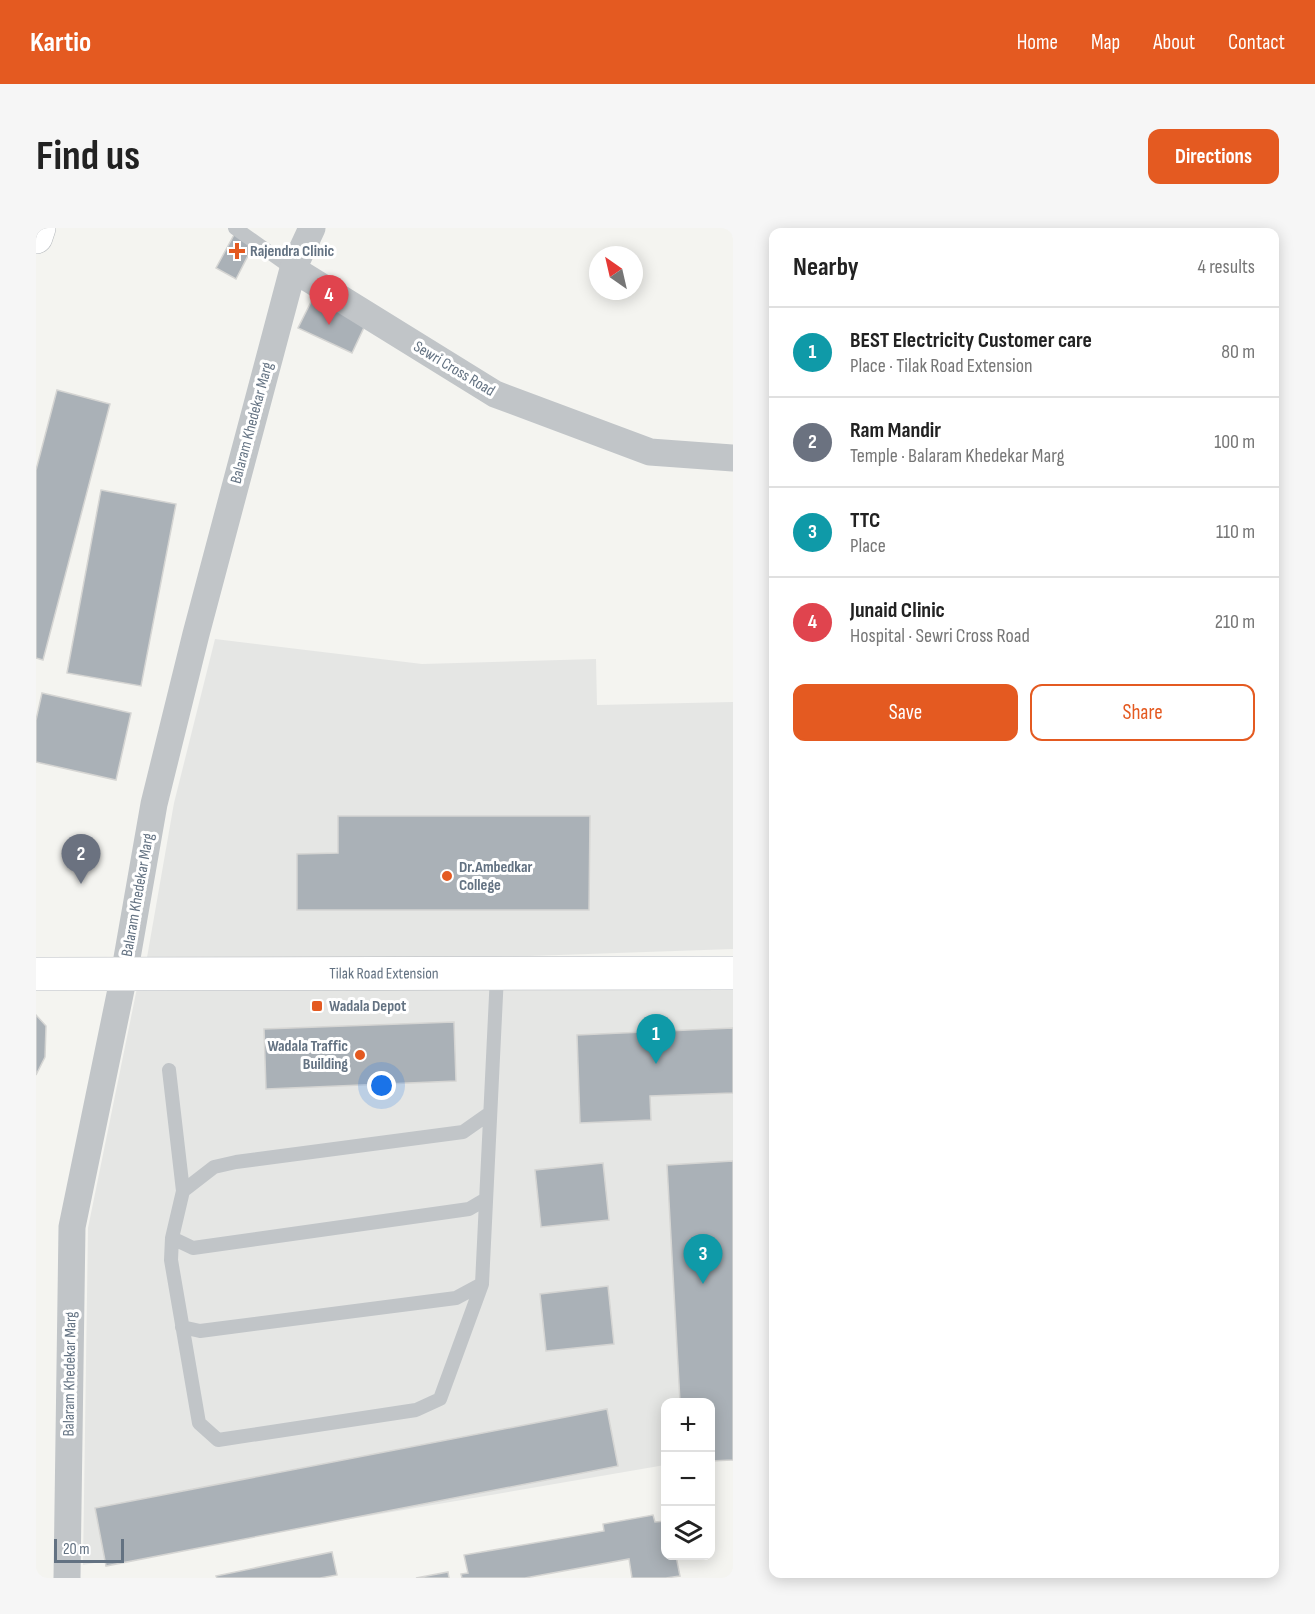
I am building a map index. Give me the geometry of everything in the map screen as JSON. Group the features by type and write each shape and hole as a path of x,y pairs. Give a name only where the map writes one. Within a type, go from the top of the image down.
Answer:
{"main road":[{"path":"36,237 39,228"},
{"name":"Tilak Road Extension","path":"36,975 733,973"}],"street":[{"name":"Balaram Khedekar Marg","path":"67,1578 72,1230 124,975 154,804 196,634 293,269 312,228"},
{"name":"Sewri Cross Road","path":"293,269 495,394 650,452 733,458"}],"lane":[{"name":"Sewri Cross Road","path":"235,228 293,269"},
{"path":"169,1070 183,1191 172,1238 171,1260 199,1422 218,1440 416,1410 440,1399 482,1284 497,975"},
{"path":"183,1191 214,1167 236,1162 463,1132 490,1113"},
{"path":"172,1238 193,1248 469,1209 486,1199"},
{"path":"182,1327 200,1331 456,1298 482,1284"}],"shaded area":[{"name":"Dr.Ambedkar College","path":"215,639 422,664 596,659 597,705 733,702 733,949 145,969 174,803"},
{"path":"733,985 733,1453 715,1413 715,1398 661,1398 661,1466 83,1565 88,1228 137,988"}],"building":[{"path":"235,233 254,244 236,279 216,268"},
{"path":"314,296 367,321 352,353 298,328"},
{"path":"57,390 110,404 43,660 36,658 36,470"},
{"path":"101,490 176,504 141,686 67,673"},
{"path":"42,693 131,713 116,780 36,762 36,720"},
{"path":"338,816 590,816 589,910 297,910 297,854 338,853"},
{"path":"36,1015 46,1026 45,1057 36,1075"},
{"name":"Wadala Traffic Building","path":"454,1022 456,1081 266,1089 264,1029"},
{"path":"733,1028 733,1093 650,1096 651,1120 580,1123 577,1035"},
{"path":"733,1161 733,1460 715,1461 715,1398 680,1398 667,1165"},
{"path":"603,1163 609,1220 541,1227 535,1170"},
{"path":"608,1286 614,1344 546,1351 540,1294"},
{"path":"607,1409 618,1466 106,1566 95,1508"},
{"path":"653,1515 655,1522 661,1521 661,1560 677,1560 680,1576 632,1578 629,1559 525,1578 462,1578 461,1574 468,1573 464,1555 604,1531 603,1524"},
{"path":"332,1552 337,1575 320,1578 217,1578 216,1576"},
{"path":"448,1572 449,1578 416,1578"}],"place":[{"name":"Rajendra Clinic","path":"237,251"},
{"name":"Junaid Clinic","path":"329,325"},
{"name":"Dr.Ambedkar College","path":"447,876"},
{"name":"Ram Mandir","path":"81,884"},
{"name":"Wadala Depot","path":"317,1006"},
{"name":"Wadala Traffic Building","path":"360,1055"},
{"name":"BEST Electricity Customer care","path":"656,1064"},
{"name":"TTC","path":"703,1284"}]}
